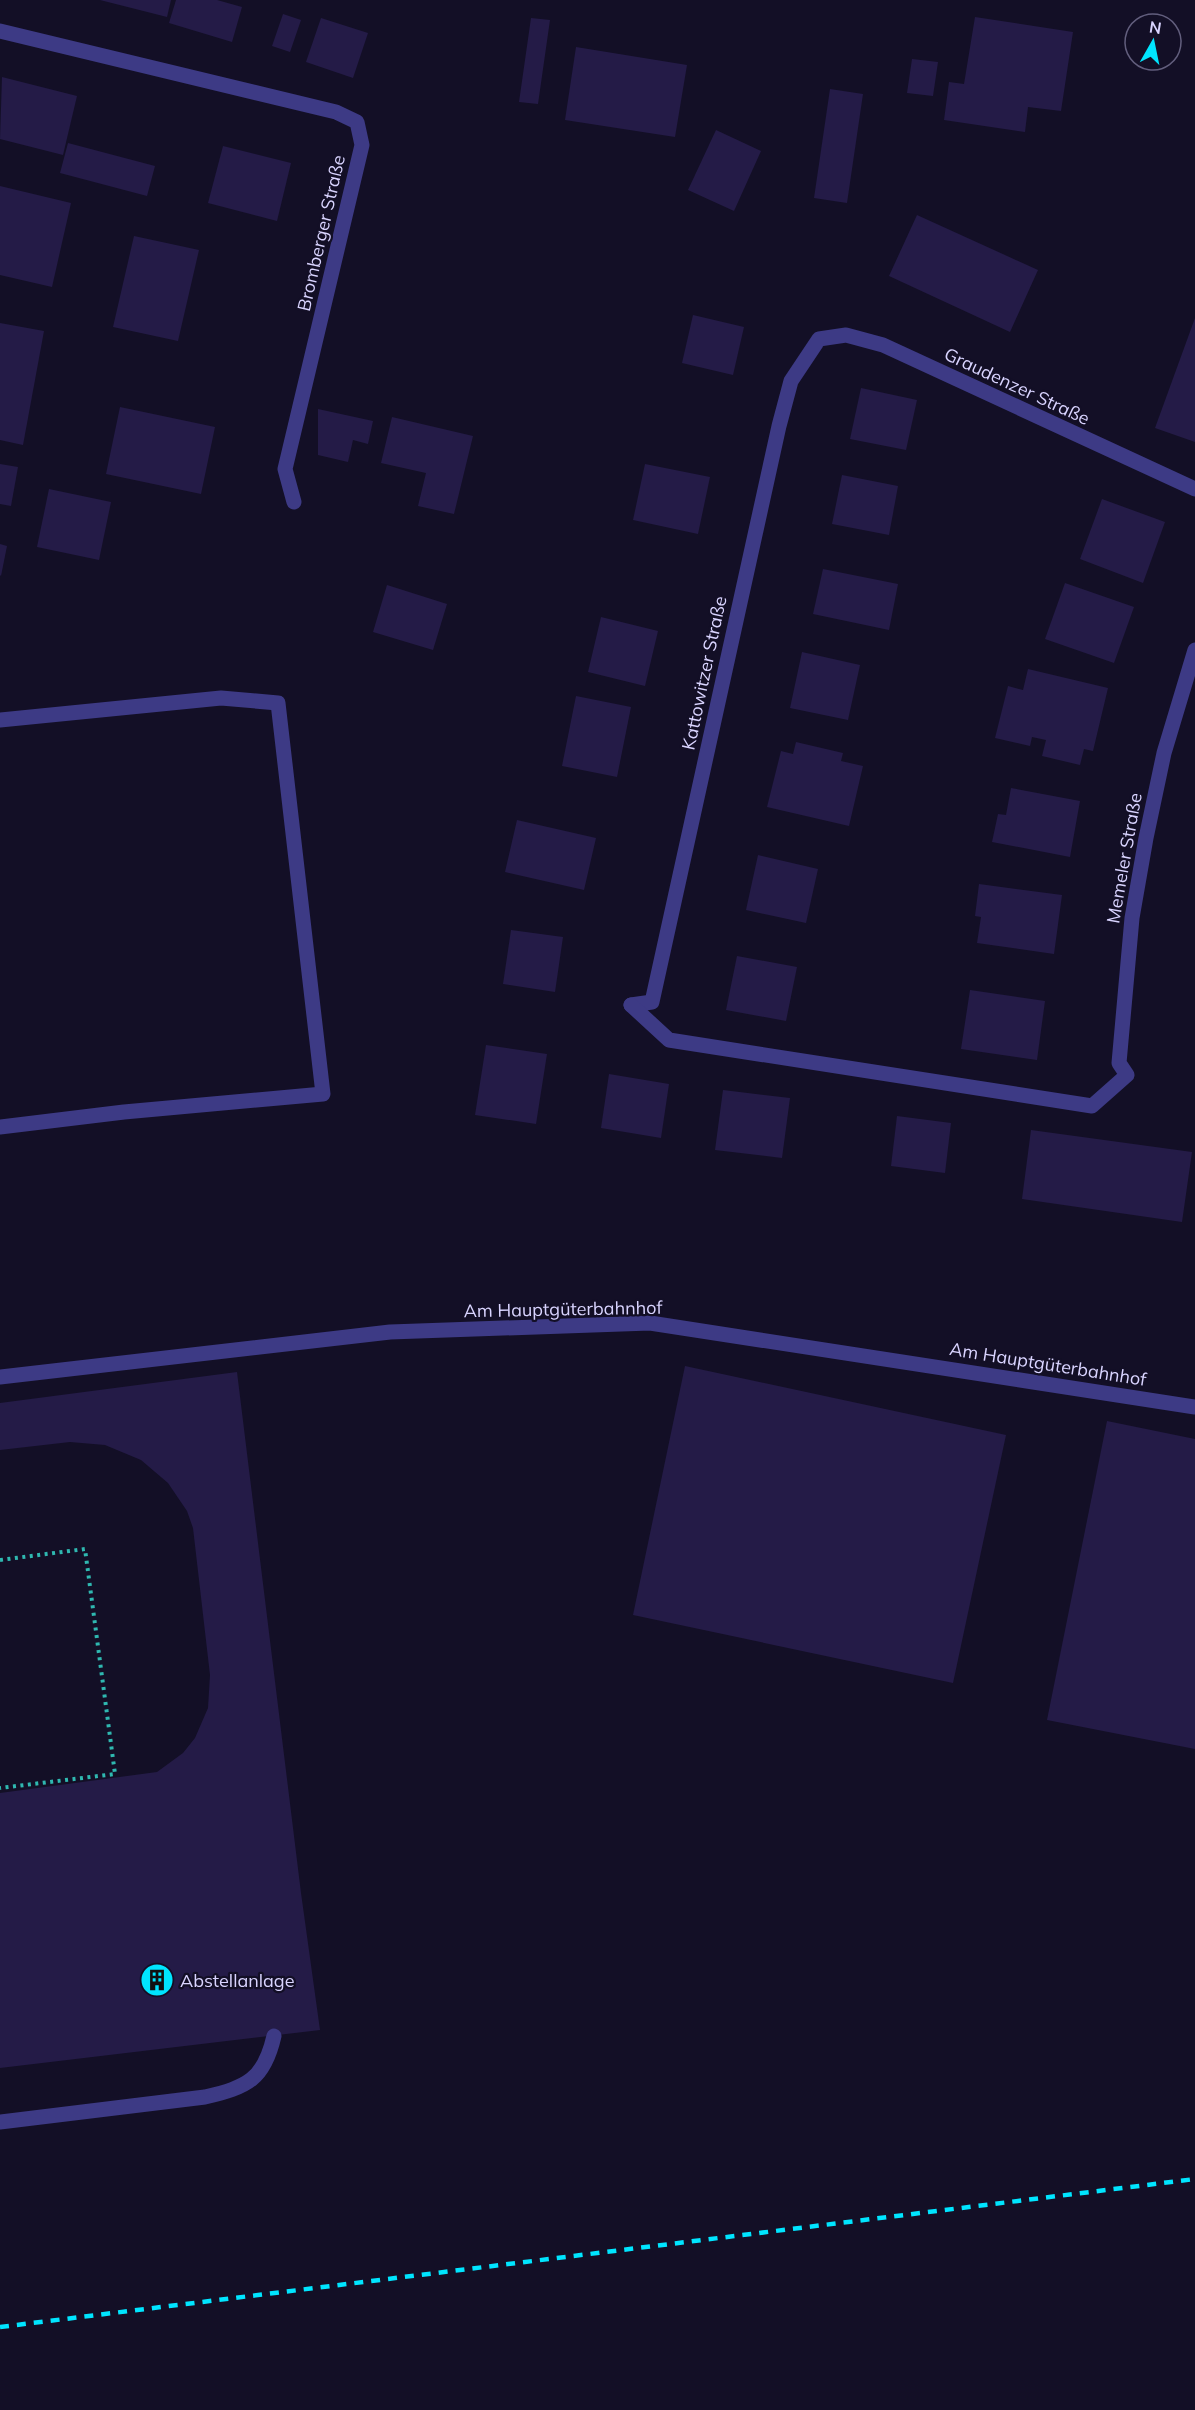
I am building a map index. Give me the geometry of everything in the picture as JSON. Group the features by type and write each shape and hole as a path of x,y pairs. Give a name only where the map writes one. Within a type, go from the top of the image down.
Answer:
{"street":[{"name":"Bromberger Straße","path":"0,31 336,112 357,122 362,145 285,469 294,502"},
{"name":"Graudenzer Straße","path":"819,339 846,335 883,345 1195,489"},
{"name":"Kattowitzer Straße","path":"819,339 791,381 779,426 652,1002 631,1005 669,1040 1092,1106 1127,1075"},
{"name":"Memeler Straße","path":"1127,1075 1119,1063 1132,918 1164,753 1195,650"},
{"path":"0,720 221,698 278,704 323,1094 124,1112 0,1127"},
{"name":"Am Hauptgüterbahnhof","path":"0,1377 390,1332 650,1323 1195,1407"},
{"path":"0,2122 206,2097 230,2091 247,2084 258,2074 268,2057 274,2036"}],"path":[{"path":"0,1560 85,1549 115,1774 0,1788"}],"building":[{"path":"100,0 171,0 167,17"},
{"path":"176,0 217,0 242,7 232,42 169,23"},
{"path":"283,14 301,20 290,52 272,46"},
{"path":"975,17 1073,32 1061,111 1028,107 1025,132 944,120 949,82 964,84"},
{"path":"321,18 368,33 353,78 306,62"},
{"path":"531,18 550,20 538,104 519,102"},
{"path":"576,47 687,65 675,137 565,120"},
{"path":"912,59 938,62 933,96 907,93"},
{"path":"2,77 77,96 63,155 0,139"},
{"path":"830,89 863,94 847,203 814,198"},
{"path":"716,130 761,151 734,211 688,190"},
{"path":"68,143 155,166 147,196 60,173"},
{"path":"223,146 291,163 277,221 208,203"},
{"path":"0,186 71,203 52,287 0,275"},
{"path":"917,215 1038,270 1010,332 889,276"},
{"path":"134,236 199,250 178,341 113,327"},
{"path":"693,315 744,327 733,375 682,363"},
{"path":"1195,318 1195,442 1155,428"},
{"path":"0,323 44,331 23,445 0,440"},
{"path":"861,388 917,400 906,450 850,439"},
{"path":"120,407 215,427 201,494 106,474"},
{"path":"318,409 373,421 368,444 353,440 348,462 318,455"},
{"path":"392,417 473,436 454,514 418,506 426,473 381,463"},
{"path":"0,464 18,467 11,506 0,504"},
{"path":"645,464 710,477 698,534 633,520"},
{"path":"842,475 898,486 889,535 832,524"},
{"path":"49,489 111,502 99,560 37,547"},
{"path":"1102,499 1165,522 1143,583 1080,559"},
{"path":"0,544 7,546 1,576 0,575"},
{"path":"823,569 898,584 889,630 813,614"},
{"path":"1065,583 1134,607 1114,663 1045,639"},
{"path":"387,585 447,604 433,650 373,632"},
{"path":"601,617 658,631 645,686 588,672"},
{"path":"802,652 860,665 848,720 790,708"},
{"path":"1028,669 1108,688 1093,751 1084,749 1080,765 1042,756 1046,740 1032,737 1030,746 995,738 1008,686 1023,690"},
{"path":"576,696 631,707 617,777 562,766"},
{"path":"796,742 843,753 841,761 863,766 849,826 767,807 781,751 793,754"},
{"path":"1011,788 1080,801 1070,857 992,842 998,814 1006,815"},
{"path":"517,820 596,838 584,890 505,872"},
{"path":"758,855 818,869 806,923 746,910"},
{"path":"979,884 1062,895 1054,954 977,943 981,917 975,916"},
{"path":"511,930 563,937 555,992 503,984"},
{"path":"737,956 797,967 786,1021 726,1010"},
{"path":"970,990 1045,1001 1037,1060 961,1049"},
{"path":"486,1045 547,1054 536,1124 475,1115"},
{"path":"609,1074 669,1084 661,1138 601,1128"},
{"path":"723,1090 790,1098 782,1158 715,1150"},
{"path":"897,1116 951,1123 945,1173 891,1166"},
{"path":"1031,1130 1192,1152 1182,1222 1022,1199"},
{"path":"685,1366 1006,1435 953,1683 633,1615"},
{"path":"237,1372 320,2030 0,2068 0,1793 157,1772 183,1753 195,1738 208,1708 210,1675 193,1528 187,1511 168,1483 141,1460 105,1445 70,1442 0,1450 0,1403"},
{"path":"1107,1421 1195,1439 1195,1749 1047,1720"}],"railway":[{"path":"0,2327 1195,2179"}],"place":[{"name":"Abstellanlage","path":"157,1980"}]}
